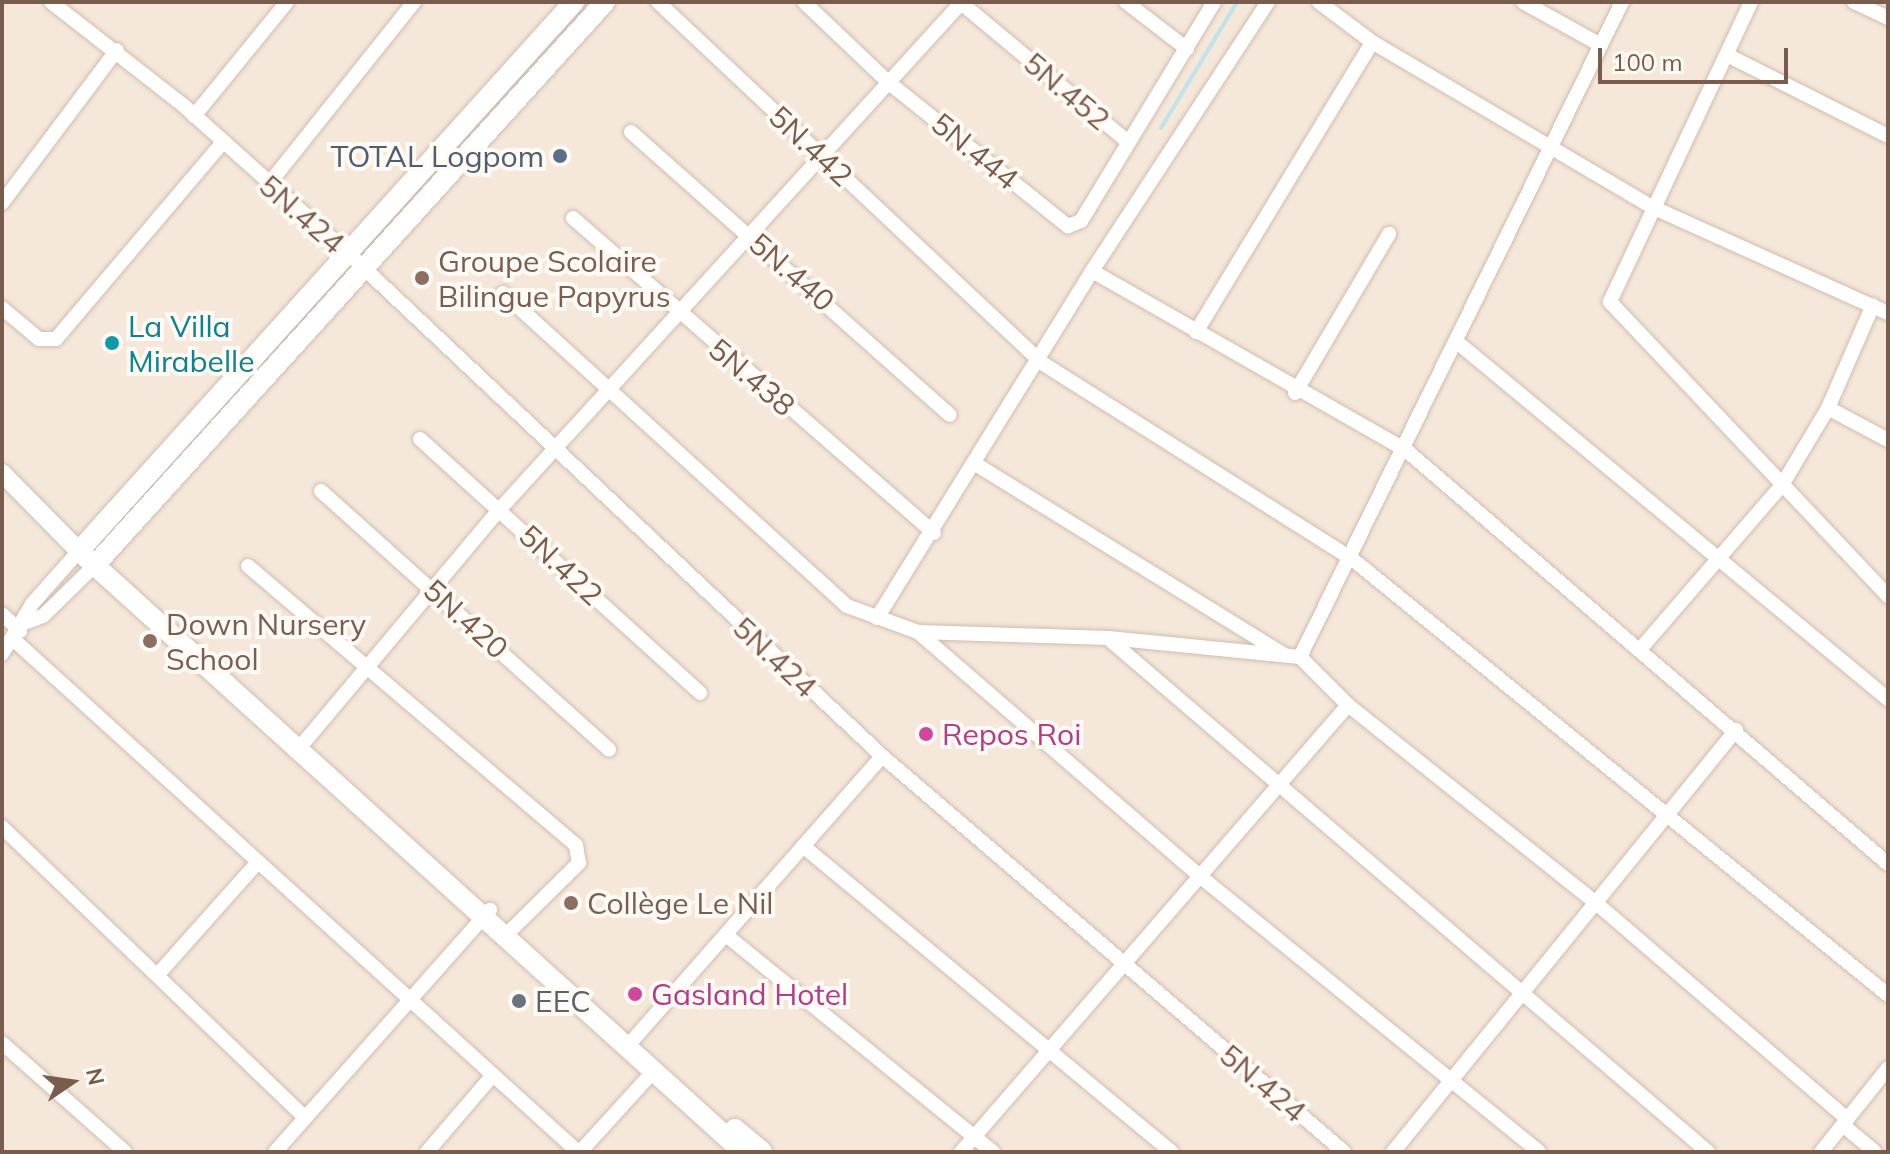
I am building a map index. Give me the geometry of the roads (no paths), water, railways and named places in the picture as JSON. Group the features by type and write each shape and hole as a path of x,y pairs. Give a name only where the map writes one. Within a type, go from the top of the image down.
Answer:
{"main road":[{"path":"356,261 574,2"},
{"path":"605,2 356,261 88,551 485,916 651,1074 743,1152"},
{"path":"485,916 511,930 632,1041 762,1152"}],"street":[{"name":"5N.424","path":"51,2 117,50 356,261 553,451 882,756 1344,1152"},
{"path":"194,116 287,2"},
{"path":"268,185 414,2"},
{"name":"5N.442","path":"658,2 1042,363 1351,558 1669,811 1888,995"},
{"name":"5N.444","path":"804,2 888,82 1068,226 1081,221 1127,141"},
{"path":"299,747 360,669 500,509 609,393 677,313 823,158 961,2"},
{"name":"5N.452","path":"961,2 1127,141 1214,2"},
{"path":"1126,2 1187,49"},
{"path":"877,618 1042,363 1092,271 1268,2"},
{"path":"1319,2 1372,42 1652,207 1888,313"},
{"path":"1523,2 1601,45"},
{"path":"1293,656 1351,558 1407,451 1622,2"},
{"path":"1751,2 1729,56 1610,293 1615,313 1888,596"},
{"path":"1854,2 1888,18"},
{"path":"1196,332 1372,42"},
{"path":"2,203 117,50"},
{"path":"1729,56 1888,136"},
{"name":"5N.440","path":"631,132 950,415"},
{"path":"2,308 39,339 56,339 222,143"},
{"name":"5N.438","path":"573,218 677,313 934,533"},
{"path":"1295,393 1389,234"},
{"path":"1092,271 1295,393 1407,451 1643,646 1888,864"},
{"path":"503,293 829,594 877,618 918,632 1109,638 1293,656"},
{"path":"1643,646 1717,555 1782,485 1828,408 1873,305"},
{"path":"1457,342 1888,699"},
{"path":"1828,408 1888,440"},
{"name":"5N.422","path":"420,439 700,693"},
{"path":"977,465 1293,656 1348,705 1595,902 1875,1152"},
{"path":"2,473 88,551 32,604 20,631 2,654"},
{"name":"5N.420","path":"321,491 609,749"},
{"path":"248,566 360,669 576,845 579,863 511,930"},
{"path":"2,614 258,862 579,1152 651,1074"},
{"path":"918,632 1196,873 1539,1152"},
{"path":"1109,638 1708,1152"},
{"path":"961,1152 1196,873 1282,785 1348,705"},
{"path":"1393,1152 1455,1082 1595,902 1736,730"},
{"path":"632,1041 882,756"},
{"path":"2,827 160,972 305,1118"},
{"path":"803,846 1049,1046 1172,1152"},
{"path":"160,972 258,862"},
{"path":"275,1152 485,916"},
{"path":"726,935 993,1152"},
{"path":"2,1043 125,1152"},
{"path":"1821,1152 1888,1068"},
{"path":"427,1152 493,1075"}],"waterway":[{"path":"1161,128 1237,2"}],"place":[{"name":"TOTAL Logpom","path":"560,156"},
{"name":"Groupe Scolaire Bilingue Papyrus","path":"422,278"},
{"name":"La Villa Mirabelle","path":"112,343"},
{"name":"Down Nursery School","path":"150,641"},
{"name":"Repos Roi","path":"926,734"},
{"name":"Collège Le Nil","path":"571,903"},
{"name":"Gasland Hotel","path":"635,994"},
{"name":"EEC","path":"519,1001"}]}
